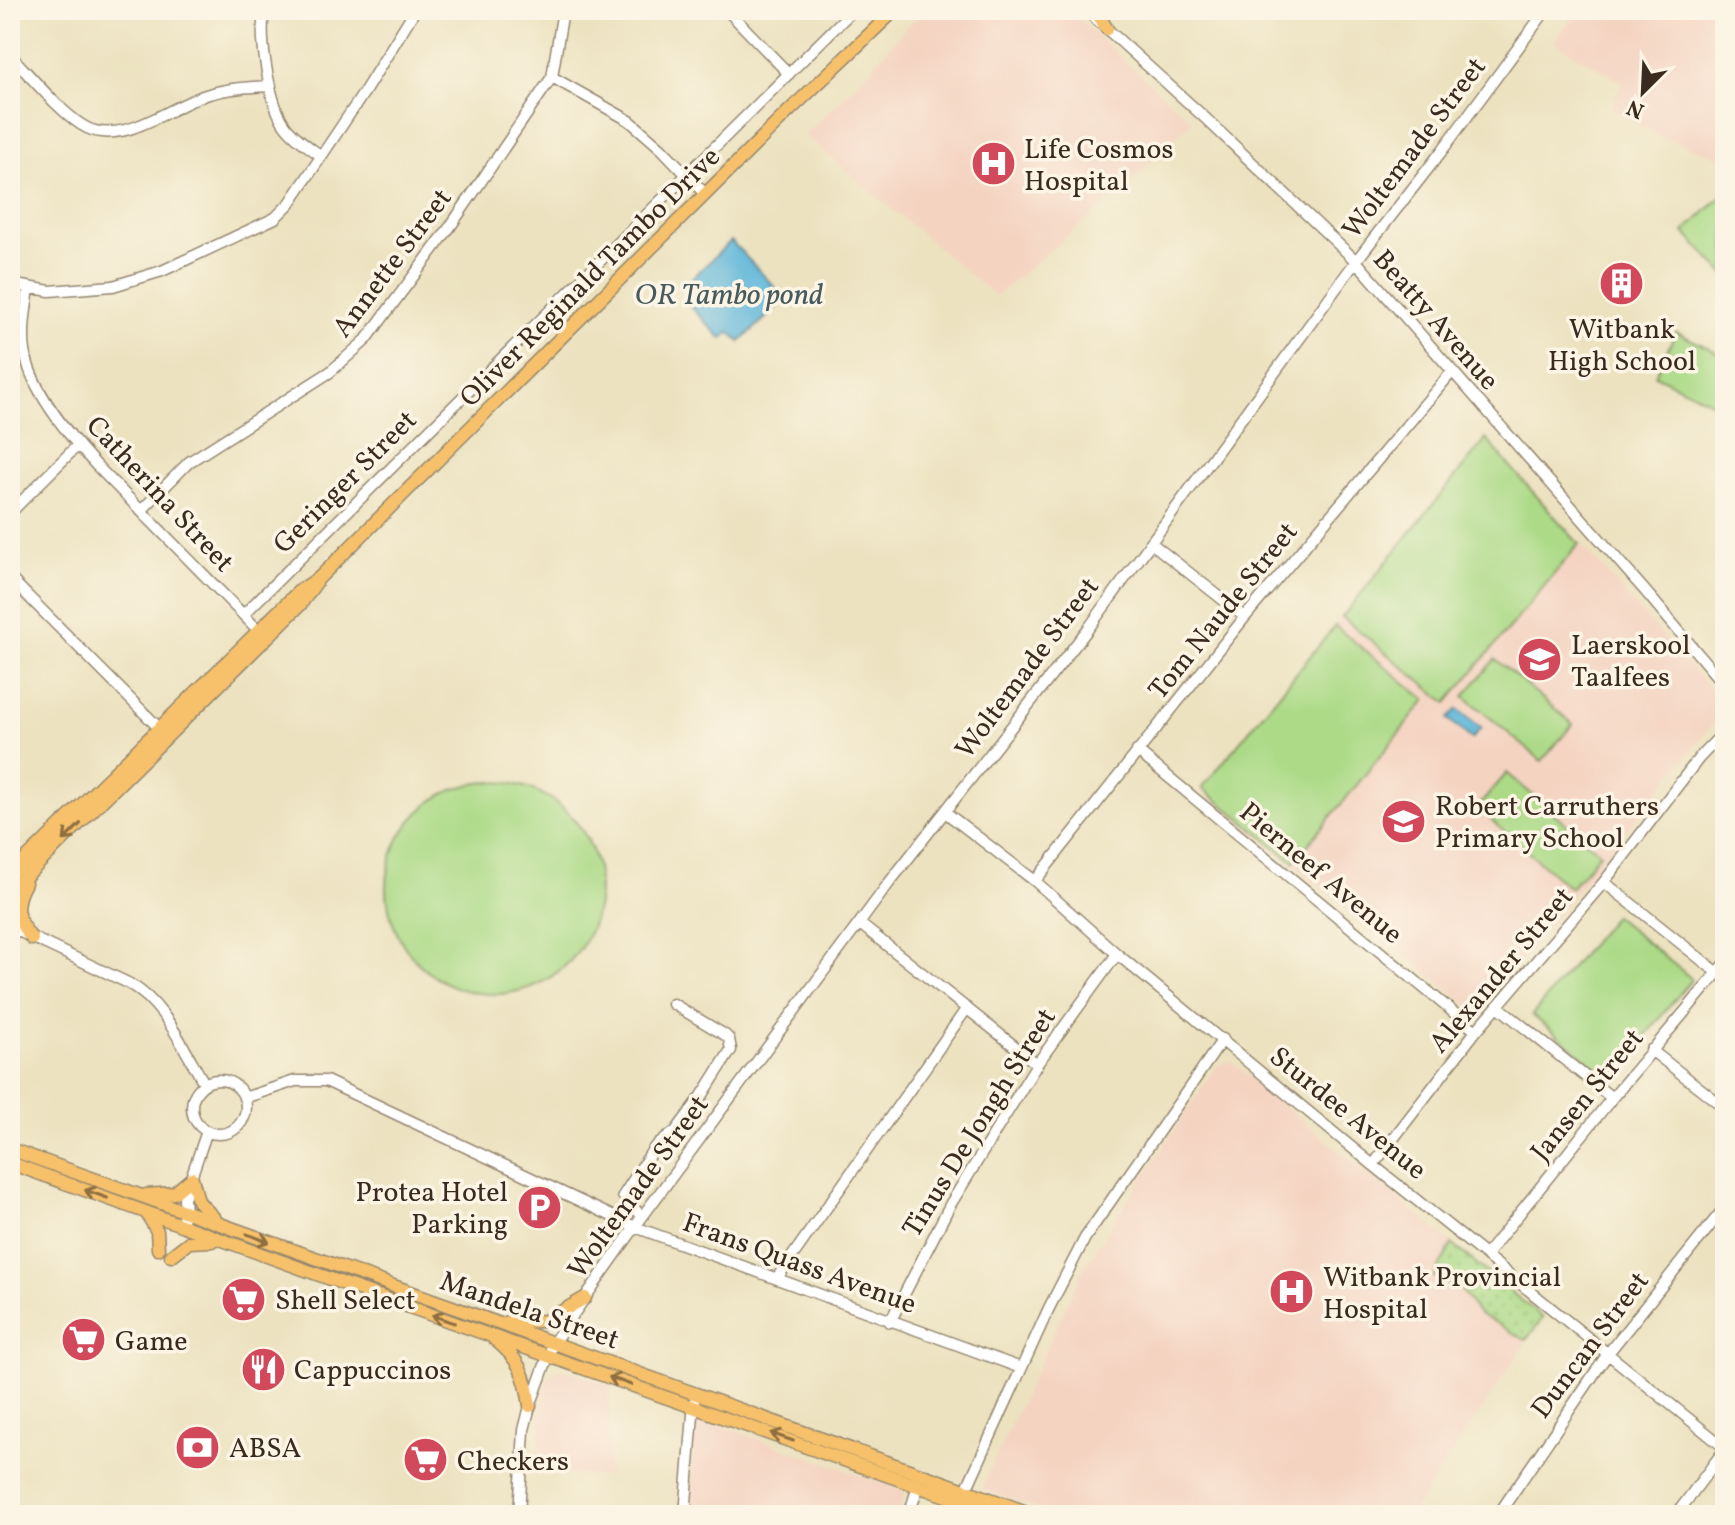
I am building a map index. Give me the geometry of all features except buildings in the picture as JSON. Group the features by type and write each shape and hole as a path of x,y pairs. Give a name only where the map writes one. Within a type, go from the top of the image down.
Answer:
{"main road":[{"path":"1095,10 1107,29"},
{"name":"Oliver Reginald Tambo Drive","path":"10,892 263,634 298,592 319,578 705,194 895,11"},
{"name":"Oliver Reginald Tambo Drive","path":"10,875 164,733"},
{"path":"32,939 20,923 16,908 20,892 33,870"},
{"name":"Mandela Street","path":"10,1149 224,1226 490,1328"},
{"name":"Mandela Street","path":"10,1163 231,1244 698,1394 963,1495 1000,1515"},
{"path":"139,1195 174,1193 192,1178 201,1206 224,1226"},
{"path":"146,1212 157,1231 158,1249"},
{"path":"171,1256 194,1241 231,1244"},
{"path":"490,1328 545,1321 585,1298"},
{"path":"490,1328 518,1362 527,1381 530,1406"},
{"name":"Mandela Street","path":"551,1349 692,1406 918,1486 1035,1515"}],"street":[{"path":"265,10 261,38 271,86 284,124 321,156"},
{"path":"10,284 29,289 70,290 127,282 162,271 247,233 283,213 415,10"},
{"name":"Annette Street","path":"141,511 189,462 330,372 360,346 450,227 552,77 563,10"},
{"path":"727,10 789,74"},
{"name":"Geringer Street","path":"244,614 853,10"},
{"name":"Beatty Avenue","path":"1086,10 1356,261 1725,686"},
{"name":"Woltemade Street","path":"519,1515 523,1444 530,1406 551,1349 585,1298 860,924 1079,641 1356,261 1546,10"},
{"path":"10,55 78,123 99,132 131,128 206,94 271,86"},
{"path":"552,77 630,121 705,194"},
{"name":"Catherina Street","path":"29,289 24,327 27,360 41,390 78,445 263,634"},
{"name":"Tom Naude Street","path":"1035,881 1245,617 1451,373"},
{"path":"10,513 78,445"},
{"path":"1150,542 1245,617"},
{"path":"10,578 164,733"},
{"name":"Alexander Street","path":"1373,1165 1476,1031 1604,882 1699,758 1725,731"},
{"name":"Pierneef Avenue","path":"1137,751 1476,1031"},
{"name":"Sturdee Avenue","path":"945,812 1035,881 1117,954 1373,1165 1725,1448"},
{"path":"1604,882 1721,968"},
{"path":"860,924 1037,1064"},
{"path":"10,927 146,994 164,1015 204,1083"},
{"name":"Tinus De Jongh Street","path":"890,1322 950,1205 1037,1064 1117,954"},
{"name":"Jansen Street","path":"1486,1255 1721,968"},
{"path":"642,1217 623,1196 654,1148 676,1131 731,1050 725,1035 673,1004"},
{"path":"1499,1007 1612,1098"},
{"path":"777,1278 967,1008"},
{"path":"941,1515 955,1509 963,1495 1085,1238 1223,1039"},
{"path":"1651,1050 1725,1108"},
{"path":"213,1080 232,1083 244,1098 244,1117 236,1127 223,1133 207,1131 200,1126 192,1111 194,1095 204,1083 213,1080"},
{"name":"Frans Quass Avenue","path":"244,1098 295,1081 318,1080 334,1084 635,1227 1021,1368"},
{"path":"174,1223 207,1131"},
{"name":"Duncan Street","path":"1498,1515 1609,1352 1725,1207"},
{"path":"685,1515 692,1406 698,1394"},
{"path":"1676,1515 1725,1448"},
{"path":"909,1515 918,1486"}],"shaded area":[{"name":"Life Cosmos Hospital","path":"926,10 1069,10 1192,121 1118,194 995,296 804,135 859,82 917,15"},
{"path":"1577,10 1725,10 1725,157 1663,138 1611,109 1622,82 1554,42"},
{"path":"1486,439 1725,705 1725,709 1482,1007 1468,1005 1199,789"},
{"name":"Witbank Provincial Hospital","path":"1230,1061 1543,1318 1410,1515 1054,1515 981,1489 1084,1267 1217,1065"},
{"path":"560,1368 610,1385 608,1477 539,1472 540,1412 547,1378"},
{"path":"705,1420 905,1491 898,1515 691,1515 693,1429 698,1422"}],"green space":[{"path":"1725,193 1725,275 1684,232"},
{"path":"1676,332 1725,356 1725,409 1655,375"},
{"path":"1486,439 1579,544 1447,703 1342,617"},
{"path":"1335,626 1426,700 1294,862 1202,788"},
{"path":"1495,659 1573,724 1542,761 1464,696"},
{"path":"1507,773 1600,853 1570,888 1477,808"},
{"path":"493,782 533,791 552,800 568,813 581,829 590,848 599,888 590,928 581,947 568,963 552,976 533,985 493,994 453,985 434,976 418,963 405,947 396,928 387,888 396,848 405,829 418,813 434,800 453,791"},
{"path":"1614,916 1692,979 1610,1078 1532,1015"},
{"path":"1452,1244 1543,1318 1526,1340 1478,1313 1461,1290 1434,1277"}],"water":[{"name":"OR Tambo pond","path":"731,241 786,299 740,342 730,332 722,339 686,302 689,281"},
{"path":"1457,709 1481,728 1472,739 1448,719"}],"place":[{"name":"Life Cosmos Hospital","path":"993,164"},
{"name":"Witbank High School","path":"1622,283"},
{"name":"Laerskool Taalfees","path":"1540,660"},
{"name":"Robert Carruthers Primary School","path":"1404,821"},
{"name":"Protea Hotel Parking","path":"539,1207"},
{"name":"Witbank Provincial Hospital","path":"1292,1292"},
{"name":"Shell Select","path":"244,1299"},
{"name":"Game","path":"84,1340"},
{"name":"Cappuccinos","path":"263,1369"},
{"name":"ABSA","path":"198,1447"},
{"name":"Checkers","path":"426,1460"}]}
